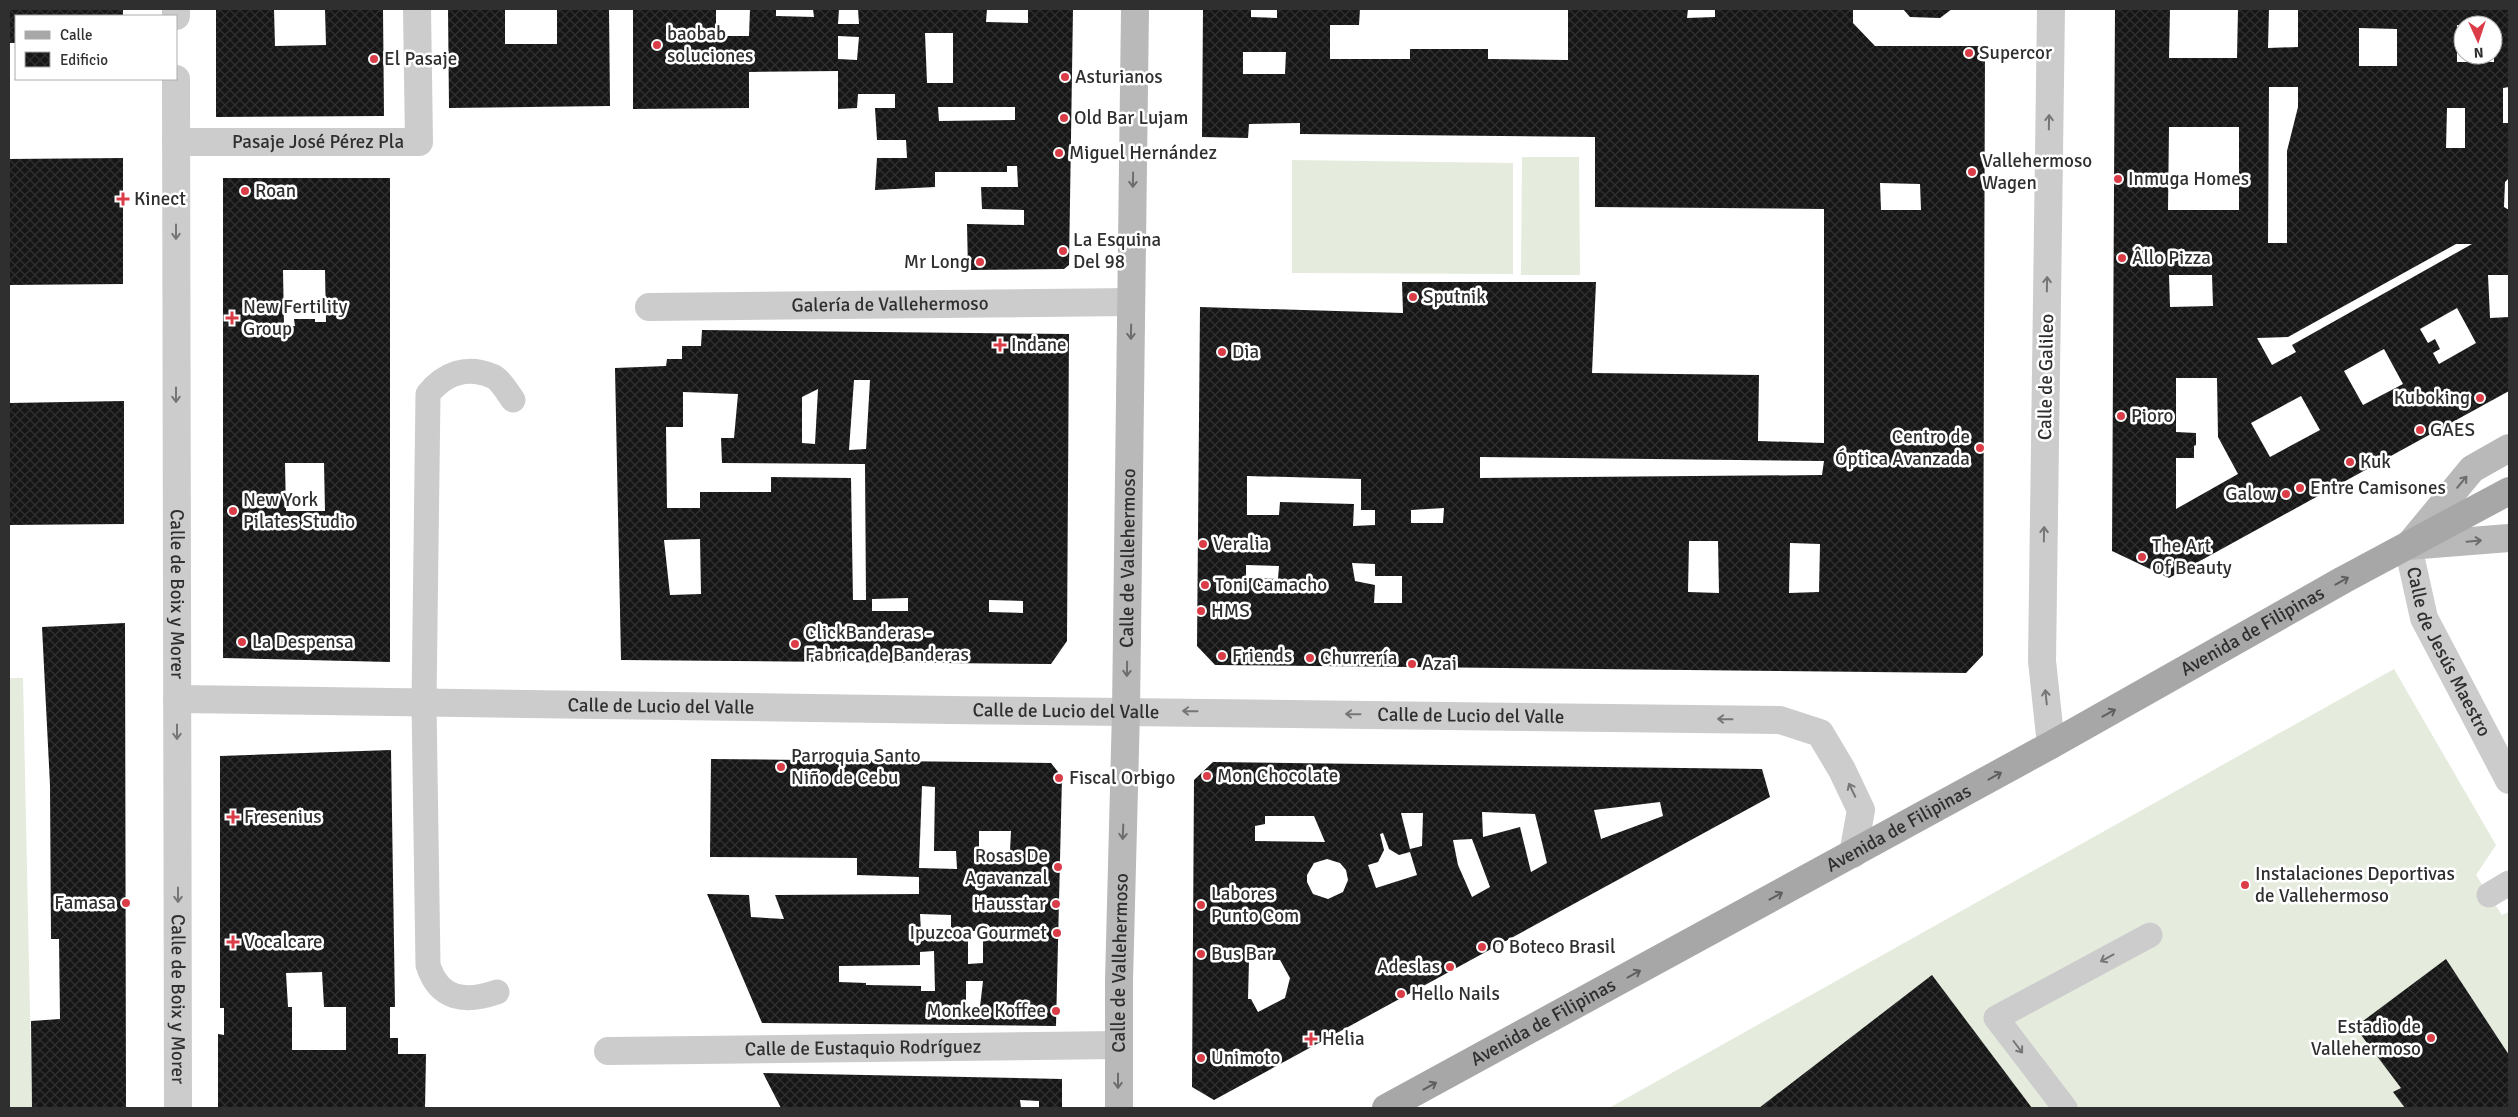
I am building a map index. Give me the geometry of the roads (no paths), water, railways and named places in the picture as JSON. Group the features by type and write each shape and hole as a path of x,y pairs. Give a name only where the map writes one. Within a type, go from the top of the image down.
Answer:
{"main road":[{"name":"Avenida de Filipinas","path":"1386,1108 1853,854 2343,580 2509,491"}],"street":[{"name":"Pasaje José Pérez Pla","path":"176,142 419,142 417,9"},
{"name":"Calle de Vallehermoso","path":"1118,1108 1126,711 1135,9"},
{"name":"Calle de Galileo","path":"2050,9 2042,661 2051,745"},
{"name":"Calle de Boix y Morer","path":"176,80 178,1108"},
{"name":"Galería de Vallehermoso","path":"650,307 1131,302"},
{"name":"Avenida de Filipinas","path":"2408,546 2472,469 2509,448"},
{"name":"Avenida de Filipinas","path":"2408,546 2509,538"},
{"name":"Calle de Jesús Maestro","path":"2408,546 2424,618 2509,780"},
{"name":"Calle de Lucio del Valle","path":"177,699 610,707 1126,711 1780,720 1820,734 1842,770 1861,810 1853,854"},
{"name":"Calle de Eustaquio Rodríguez","path":"608,1051 1118,1045"}],"lane":[{"path":"496,992 478,999 457,998 443,990 432,978 428,964 424,703 428,394 440,380 465,370 493,376 513,400"},
{"path":"2064,1108 1996,1018 2150,935"}],"place":[{"name":"baobab soluciones","path":"657,45"},
{"name":"Supercor","path":"1969,53"},
{"name":"El Pasaje","path":"374,59"},
{"name":"Asturianos","path":"1065,77"},
{"name":"Old Bar Lujam","path":"1064,118"},
{"name":"Miguel Hernández","path":"1059,153"},
{"name":"Vallehermoso Wagen","path":"1972,172"},
{"name":"Inmuga Homes","path":"2118,179"},
{"name":"Roan","path":"245,191"},
{"name":"Kinect","path":"123,199"},
{"name":"La Esquina Del 98","path":"1063,251"},
{"name":"Âllo Pizza","path":"2122,258"},
{"name":"Mr Long","path":"980,262"},
{"name":"Sputnik","path":"1413,297"},
{"name":"New Fertility Group","path":"232,318"},
{"name":"Indane","path":"1000,345"},
{"name":"Dia","path":"1222,352"},
{"name":"Kuboking","path":"2480,398"},
{"name":"Pioro","path":"2121,416"},
{"name":"GAES","path":"2420,430"},
{"name":"Centro de Óptica Avanzada","path":"1980,448"},
{"name":"Kuk","path":"2350,462"},
{"name":"Entre Camisones","path":"2300,488"},
{"name":"Galow","path":"2286,494"},
{"name":"New York Pilates Studio","path":"233,511"},
{"name":"Veralia","path":"1203,544"},
{"name":"The Art Of Beauty","path":"2142,557"},
{"name":"Toni Camacho","path":"1205,585"},
{"name":"HMS","path":"1201,611"},
{"name":"La Despensa","path":"242,642"},
{"name":"ClickBanderas - Fabrica de Banderas","path":"795,644"},
{"name":"Friends","path":"1222,656"},
{"name":"Churrería","path":"1310,658"},
{"name":"Azai","path":"1412,664"},
{"name":"Parroquia Santo Niño de Cebu","path":"781,767"},
{"name":"Mon Chocolate","path":"1207,776"},
{"name":"Fiscal Orbigo","path":"1059,778"},
{"name":"Fresenius","path":"233,817"},
{"name":"Rosas De Agavanzal","path":"1058,867"},
{"name":"Instalaciones Deportivas de Vallehermoso","path":"2245,885"},
{"name":"Famasa","path":"126,903"},
{"name":"Hausstar","path":"1056,904"},
{"name":"Labores Punto Com","path":"1201,905"},
{"name":"Ipuzcoa Gourmet","path":"1057,933"},
{"name":"Vocalcare","path":"233,942"},
{"name":"O Boteco Brasil","path":"1482,947"},
{"name":"Bus Bar","path":"1201,954"},
{"name":"Adeslas","path":"1450,967"},
{"name":"Hello Nails","path":"1401,994"},
{"name":"Monkee Koffee","path":"1056,1011"},
{"name":"Estadio de Vallehermoso","path":"2431,1038"},
{"name":"Helia","path":"1311,1039"},
{"name":"Unimoto","path":"1201,1058"}]}
